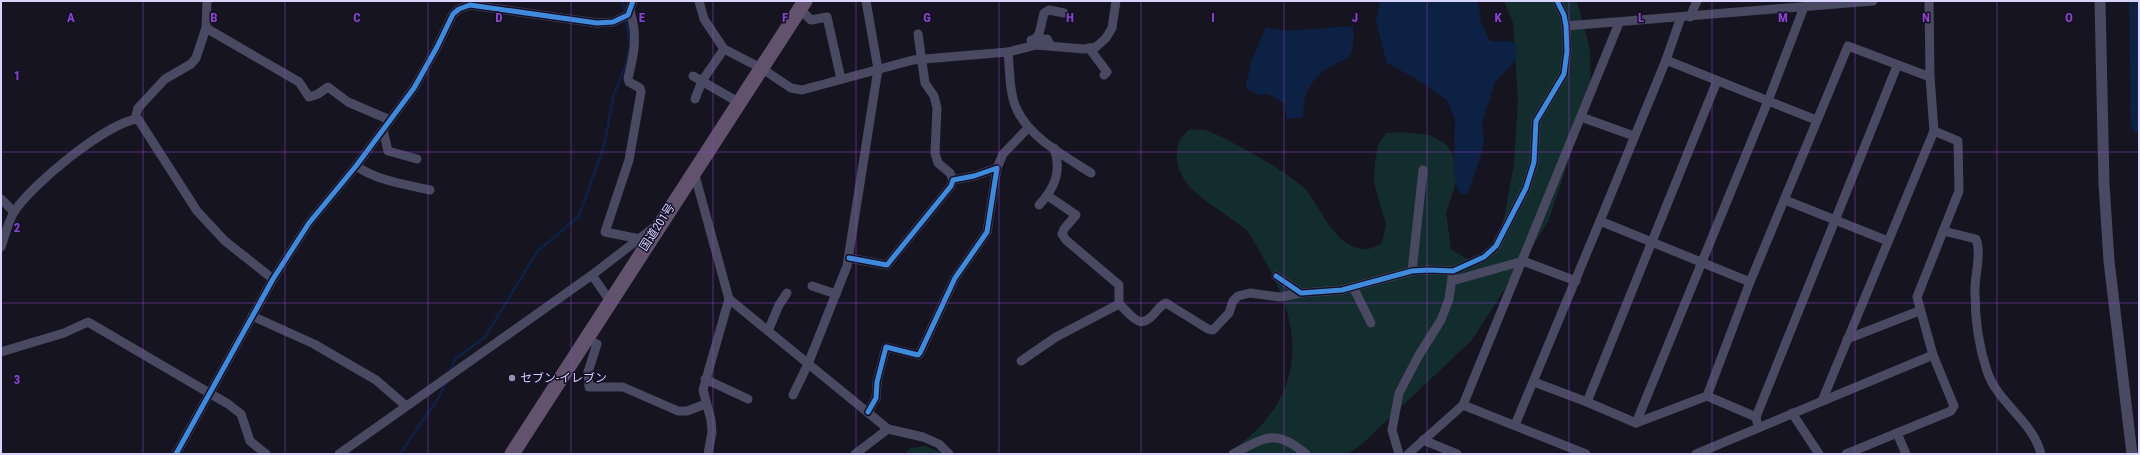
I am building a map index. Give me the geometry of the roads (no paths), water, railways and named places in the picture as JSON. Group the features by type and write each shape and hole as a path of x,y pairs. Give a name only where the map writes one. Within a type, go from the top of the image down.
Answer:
{"highway":[{"name":"国道201号","path":"512,454 660,222 802,5"}],"street":[{"path":"135,119 138,108 166,79 191,64 196,58 206,28 207,1"},
{"path":"176,454 273,279 308,223 356,166 414,88 437,47 453,14 470,3 597,23 613,22 626,15 633,1"},
{"path":"698,1 704,19 724,49 760,68 791,88 802,90 878,69 922,59 1008,52 1036,45 1089,48 1096,47 1106,38 1112,28 1116,1"},
{"path":"793,395 808,364 849,258 878,69 866,1"},
{"path":"1049,10 1052,1"},
{"path":"1048,196 1076,215 1064,229 1062,234 1066,240 1119,285 1119,304 1138,321 1143,323 1148,321 1161,305 1166,303 1208,329 1213,330 1229,313 1233,301 1238,296 1250,294 1280,297 1302,293 1342,290 1412,271 1453,271 1484,257 1496,246 1526,188 1534,162 1536,121 1564,74 1567,51 1566,26 1564,14 1557,1"},
{"path":"1515,425 1576,281 1666,60 1686,17 1698,1"},
{"path":"1755,10 1760,1"},
{"path":"1566,26 1619,23 1755,10 1804,7 1823,3 1872,1"},
{"path":"1822,401 1934,131 1930,77 1929,1"},
{"path":"2100,1 2104,184 2109,261 2132,454"},
{"path":"802,5 811,20 827,17 841,79"},
{"path":"1636,423 1768,101 1804,7"},
{"path":"1035,39 1039,34 1044,12 1049,10 1064,13"},
{"path":"626,15 634,31 635,49 628,78 629,82 640,88 641,92 629,160 605,232 640,239"},
{"path":"1408,454 1463,405 1619,23"},
{"path":"206,28 299,82 309,97 318,94 328,87 348,102 390,120"},
{"path":"849,258 882,265 891,262 951,186 953,180 950,173 938,163 935,153 936,108 934,96 925,83 918,34"},
{"path":"1022,49 1024,42 1035,39 1047,39 1050,46"},
{"path":"1707,396 1750,282 1848,46 1897,66 1930,77"},
{"path":"1089,48 1107,72 1104,75"},
{"path":"695,99 702,81 724,49"},
{"path":"1008,52 1012,94 1016,109 1028,128 1091,173"},
{"path":"1666,60 1816,120"},
{"path":"1759,427 1756,417 1897,66"},
{"path":"693,76 738,102"},
{"path":"1587,402 1717,81"},
{"path":"1581,117 1634,136"},
{"path":"1,247 5,227 14,212 52,170 108,131 135,119"},
{"path":"135,119 138,119 197,211 225,241 273,279"},
{"path":"868,412 876,398 877,382 886,347 913,355 918,355 920,353 955,278 987,232 997,168 1003,154 1028,128"},
{"path":"383,130 388,151 417,159"},
{"path":"1846,454 1951,411 1954,406 1933,355 1919,311 1917,297 1959,191 1958,141 1934,131"},
{"path":"1039,205 1048,196 1058,171 1058,160 1054,148"},
{"path":"356,166 380,179 430,190"},
{"path":"953,180 974,176 997,168"},
{"path":"694,170 729,299 702,390 711,420 712,432 708,454"},
{"path":"1412,271 1423,170"},
{"path":"1,199 14,212"},
{"path":"1785,200 1836,219 1888,241"},
{"path":"339,454 592,276 660,222"},
{"path":"1600,222 1750,282"},
{"path":"1943,231 1976,239 1978,247 1975,293 1980,344 1986,370 1992,384 2005,403 2026,425 2038,443 2041,454"},
{"path":"1452,282 1523,261 1576,281"},
{"path":"1399,454 1392,430 1399,393 1419,355 1441,320 1449,299 1453,271"},
{"path":"592,276 610,301"},
{"path":"1276,276 1302,293"},
{"path":"812,286 836,294"},
{"path":"1353,287 1371,323"},
{"path":"768,331 779,305 787,293"},
{"path":"729,299 888,429 923,437 939,444 949,454"},
{"path":"1021,362 1056,337 1119,304"},
{"path":"1847,339 1919,311"},
{"path":"252,316 314,344 335,356 376,380 406,406"},
{"path":"1,352 64,333 88,322 209,393 241,414 250,441 266,454"},
{"path":"586,338 597,344 588,372 589,387 628,388 678,411 687,411 706,404"},
{"path":"1696,454 1933,355"},
{"path":"705,379 748,399"},
{"path":"1534,382 1587,402 1636,423 1707,396 1756,417"},
{"path":"1463,405 1515,425 1567,450 1586,454"},
{"path":"1792,413 1819,454"},
{"path":"855,454 888,429"},
{"path":"1897,433 1906,454"},
{"path":"1233,454 1268,437 1280,437 1291,441 1306,454"},
{"path":"1423,440 1457,454"}],"water":[{"path":"1380,1 1478,1 1481,22 1489,40 1515,43 1517,56 1510,67 1495,82 1482,123 1484,143 1468,193 1462,194 1457,189 1454,173 1455,119 1447,100 1418,80 1387,63 1376,22"},
{"path":"1353,26 1351,53 1345,59 1324,71 1313,82 1306,94 1303,117 1287,119 1284,103 1267,94 1259,95 1247,89 1246,86 1252,59 1266,27 1287,31"}],"waterway":[{"path":"623,1 625,14"},
{"path":"2137,1 2139,125"},
{"path":"450,372 455,359 485,337 537,252 579,216 604,146 613,97 627,61 630,43 626,19"},
{"path":"400,454 439,397 445,384"}],"place":[{"name":"セブン-イレブン","path":"512,378"}]}
